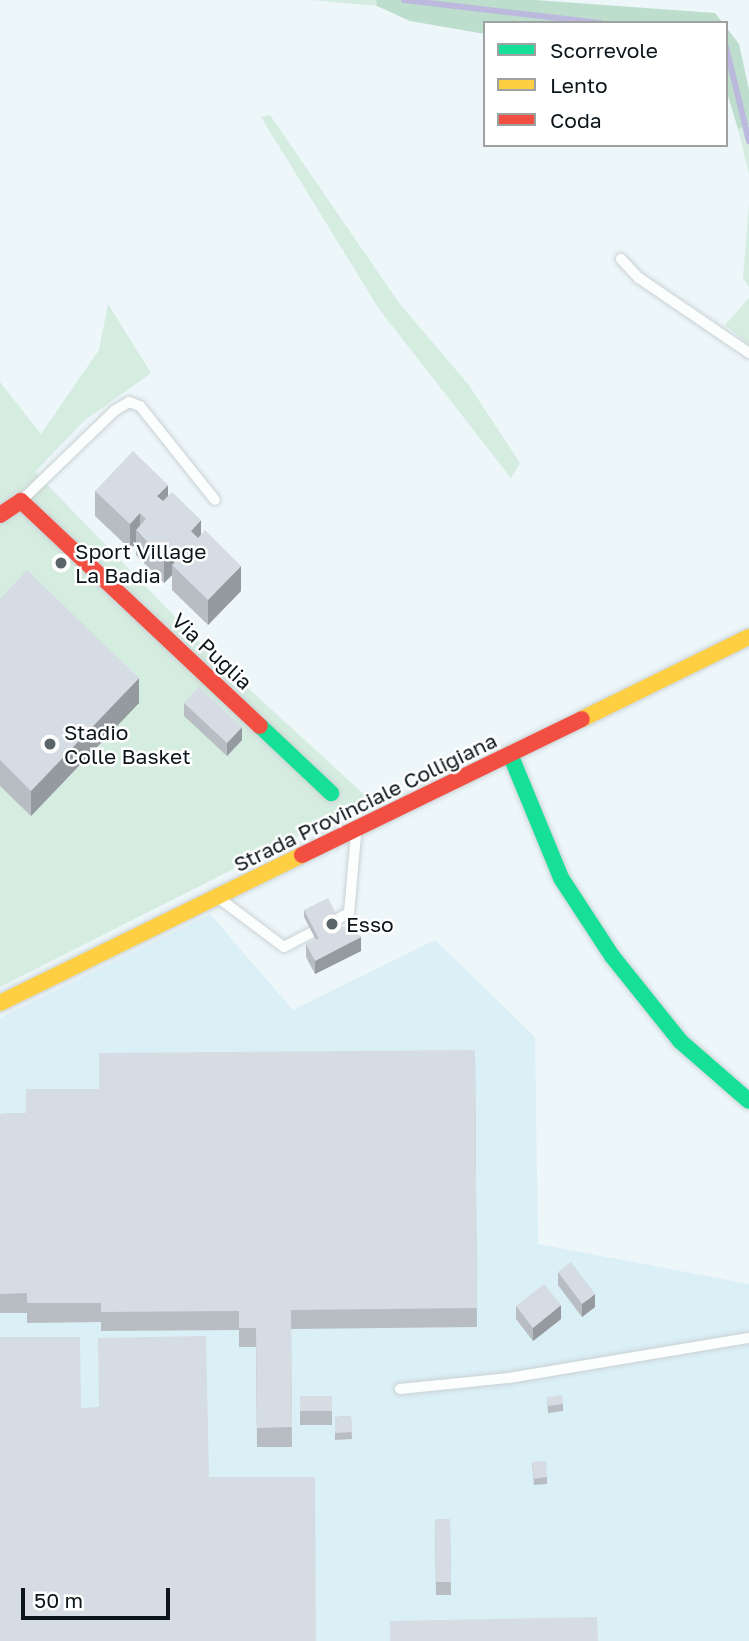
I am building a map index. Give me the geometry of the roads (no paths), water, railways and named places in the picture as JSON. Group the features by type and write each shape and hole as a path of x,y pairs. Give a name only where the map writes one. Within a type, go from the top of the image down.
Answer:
{"street":[{"path":"0,515 21,501"},
{"name":"Via Puglia","path":"21,501 331,793"},
{"name":"Strada Provinciale Colligiana","path":"0,1003 749,637"},
{"path":"510,754 561,878 612,956 680,1041 749,1101"}],"lane":[{"path":"621,259 639,278 749,353"},
{"path":"21,501 114,411 129,402 140,406 215,500"},
{"path":"218,897 284,947 349,913 356,830"},
{"path":"400,1389 509,1378 749,1338"}],"waterway":[{"path":"404,0 584,21"},
{"path":"728,55 749,141"}],"place":[{"name":"Sport Village La Badia","path":"61,563"},
{"name":"Stadio Colle Basket","path":"50,744"},
{"name":"Esso","path":"332,924"}]}
